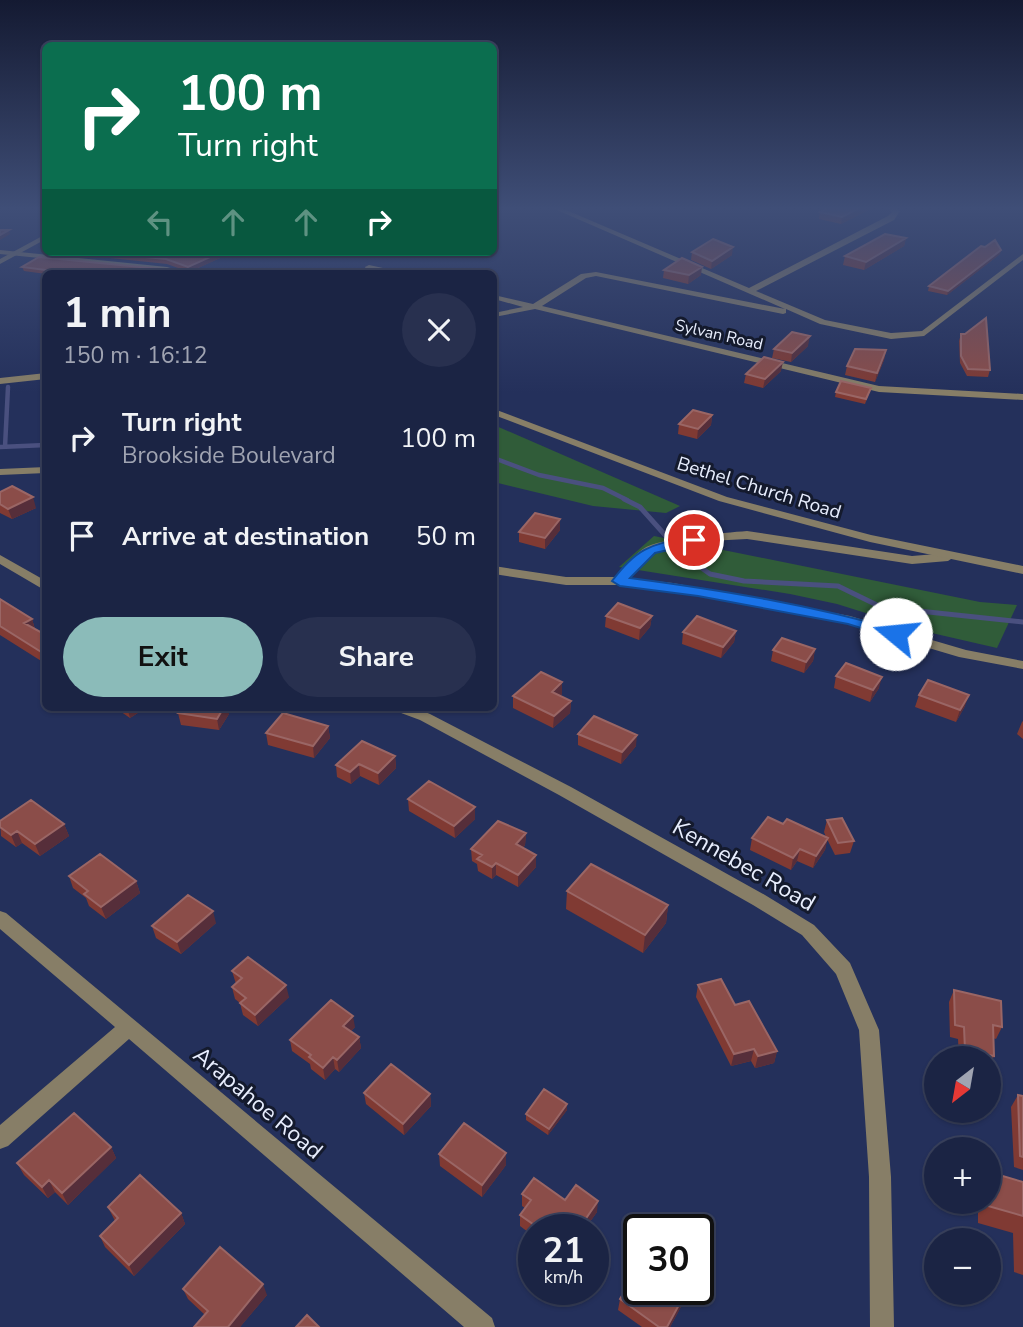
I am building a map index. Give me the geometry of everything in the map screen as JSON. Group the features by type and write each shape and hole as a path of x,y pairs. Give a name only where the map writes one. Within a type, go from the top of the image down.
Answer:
{"street":[{"path":"699,269 823,323 891,336 924,333 1006,269"},
{"path":"749,290 791,269"},
{"path":"497,314 534,307 584,276 596,274 805,315"},
{"path":"742,304 760,295"},
{"name":"Sylvan Road","path":"497,298 879,389 1023,397"},
{"path":"0,381 42,376"},
{"name":"Bethel Church Road","path":"497,413 723,499 791,519 948,557 1023,570"},
{"path":"0,472 42,470"},
{"path":"620,581 650,550 679,542 747,535 837,551 912,560 948,557"},
{"path":"0,559 42,585"},
{"path":"497,570 566,581 620,581 673,587 850,620 964,654 1023,665"},
{"name":"Kennebec Road","path":"409,711 565,791 759,900 808,930 843,969 869,1030 880,1177 881,1327"},
{"name":"Arapahoe Road","path":"0,918 483,1327"},
{"path":"0,1139 128,1028"}],"green space":[{"path":"497,426 680,506 666,513 593,506 497,483"},
{"path":"654,536 980,602 1017,605 997,648 923,631 837,604 619,567"}],"building":[{"path":"37,269 171,270 46,270"},
{"path":"666,269 699,269 689,275"},
{"path":"951,269 977,269 948,291 929,286"},
{"path":"986,318 990,370 968,369 961,356 961,334 965,334"},
{"path":"792,332 810,336 792,353 774,349"},
{"path":"855,349 886,350 877,373 847,366"},
{"path":"764,357 783,362 765,379 746,374"},
{"path":"841,381 871,388 866,399 836,392"},
{"path":"693,410 712,415 698,429 679,424"},
{"path":"12,486 33,497 8,509 0,504 0,492"},
{"path":"535,513 560,519 545,538 519,532"},
{"path":"0,599 32,619 24,623 42,633 42,652 0,626"},
{"path":"618,603 652,616 640,628 606,616"},
{"path":"697,616 736,631 723,647 683,632"},
{"path":"782,638 815,649 806,662 773,650"},
{"path":"846,663 882,677 873,690 836,676"},
{"path":"541,672 562,682 552,692 571,701 554,716 513,696"},
{"path":"928,680 969,695 960,710 919,695"},
{"path":"179,711 222,711 217,719 178,713"},
{"path":"283,713 328,726 313,746 266,733"},
{"path":"594,716 637,735 622,752 578,734"},
{"path":"362,741 395,756 378,773 359,764 350,772 336,765"},
{"path":"429,781 475,807 454,826 408,799"},
{"path":"31,800 64,824 35,844 17,831 11,835 0,827 0,821"},
{"path":"768,817 783,824 787,819 828,838 816,856 800,849 793,858 752,838"},
{"path":"842,818 854,841 838,843 827,820"},
{"path":"498,821 526,833 516,844 536,855 518,875 496,863 492,867 477,859 482,855 471,849"},
{"path":"100,854 136,881 101,907 84,894 88,891 69,876"},
{"path":"591,864 668,905 645,935 567,891"},
{"path":"188,895 213,911 177,942 152,926"},
{"path":"248,957 286,985 255,1015 240,1003 246,998 232,987 242,978 232,971"},
{"path":"721,979 735,1005 749,1001 777,1051 758,1056 754,1049 734,1054 698,985"},
{"path":"954,990 1001,1001 1002,1027 993,1025 994,1046 965,1046 964,1027 955,1025"},
{"path":"331,1000 353,1016 343,1026 359,1037 337,1060 333,1057 323,1068 309,1057 311,1055 290,1040"},
{"path":"391,1064 430,1094 403,1124 364,1093"},
{"path":"544,1089 567,1104 549,1129 526,1114"},
{"path":"1018,1095 1023,1096 1023,1157 1020,1156"},
{"path":"74,1113 111,1147 62,1193 49,1180 42,1187 17,1163"},
{"path":"464,1123 506,1153 482,1185 439,1154"},
{"path":"140,1175 181,1213 129,1265 100,1236 118,1218 108,1207"},
{"path":"1001,1176 1023,1182 1023,1216 1001,1210"},
{"path":"534,1178 565,1200 576,1185 598,1201 589,1214 521,1214 531,1200 522,1194"},
{"path":"220,1247 263,1284 228,1327 194,1327 208,1311 183,1289"},
{"path":"628,1305 679,1305 667,1327 659,1327"},
{"path":"307,1315 319,1327 296,1327"}],"waterway":[{"path":"5,447 8,387"},
{"path":"5,447 42,445"},
{"path":"0,447 5,447"},
{"path":"497,459 539,475 603,488 627,500"},
{"path":"624,499 640,507 682,554 710,574 744,581 838,586 881,607 1023,622"}],"route":[{"path":"694,540 650,550 620,581 698,591 850,620 896,634"}]}
